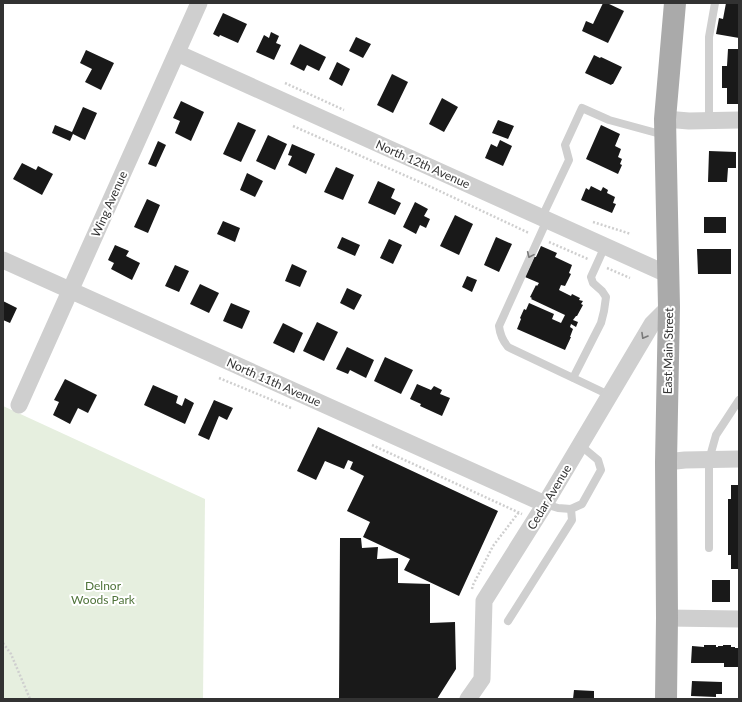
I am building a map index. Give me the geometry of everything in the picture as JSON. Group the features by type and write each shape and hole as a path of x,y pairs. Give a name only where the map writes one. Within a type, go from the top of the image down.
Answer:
{"main road":[{"name":"East Main Street","path":"666,699 666,462 669,275 665,127 675,3"}],"street":[{"name":"Wing Avenue","path":"19,405 199,3"},
{"name":"North 12th Avenue","path":"177,54 669,275"},
{"path":"665,127 689,121 739,120"},
{"name":"North 11th Avenue","path":"3,260 545,504"},
{"name":"Cedar Avenue","path":"468,699 482,679 484,601 545,504 652,324 669,307"},
{"path":"666,462 685,460 739,459"},
{"path":"667,618 739,619"}],"lane":[{"path":"709,120 709,37 715,3"},
{"path":"609,395 508,347 504,342 499,326 538,237 544,218 569,160 565,145 582,108 610,120 665,127"},
{"path":"573,378 601,323 604,311 606,297 593,283 591,277 605,246"},
{"path":"709,548 709,460 716,435 739,400"},
{"path":"545,504 558,508 572,509 582,504 601,470 598,460 580,445"},
{"path":"508,621 572,520 572,509"}],"path":[{"path":"293,126 630,278"},
{"path":"219,378 297,411"},
{"path":"366,442 518,512 534,521"},
{"path":"3,643 11,654 30,699"}],"green space":[{"name":"Delnor Woods Park","path":"3,406 205,499 203,699 3,699"}],"building":[{"path":"603,3 607,3 624,11 608,43 582,31 586,21 593,24"},
{"path":"726,3 739,3 739,38 716,34 719,18 723,19"},
{"path":"223,13 247,24 238,43 220,35 219,37 213,34"},
{"path":"271,32 279,36 276,43 281,45 274,60 256,52 264,35 269,38"},
{"path":"356,37 371,44 363,58 349,51"},
{"path":"300,44 326,57 319,71 307,65 304,71 290,64"},
{"path":"728,49 739,49 739,104 727,104 727,88 722,88 722,66 727,66"},
{"path":"86,50 114,63 101,90 85,82 92,69 80,63"},
{"path":"594,55 622,67 613,84 611,85 585,73"},
{"path":"337,62 350,69 342,86 329,79"},
{"path":"392,74 408,82 393,113 377,105"},
{"path":"442,98 458,107 444,132 429,124"},
{"path":"181,101 204,112 191,141 175,133 180,121 173,118"},
{"path":"83,107 97,113 85,140 73,134 70,141 52,133 55,125 72,132"},
{"path":"498,120 514,126 508,139 492,133"},
{"path":"238,122 256,130 241,162 223,154"},
{"path":"601,125 620,134 615,146 621,149 618,157 622,159 620,164 622,165 618,174 586,159"},
{"path":"268,135 287,144 275,170 256,161"},
{"path":"500,140 512,146 503,166 485,158 491,144 497,147"},
{"path":"158,141 166,145 156,167 148,164"},
{"path":"292,144 315,154 306,174 288,165 292,156 288,155"},
{"path":"709,151 736,152 736,168 728,168 727,182 708,182"},
{"path":"22,163 36,170 38,166 53,174 42,195 13,179"},
{"path":"336,167 354,175 343,200 324,192"},
{"path":"247,173 263,181 255,197 240,190"},
{"path":"378,181 395,189 391,198 401,203 395,215 368,203"},
{"path":"591,186 601,191 603,187 608,190 607,193 615,197 613,203 616,204 612,213 581,200 586,188 589,190"},
{"path":"147,199 160,205 148,233 134,227"},
{"path":"415,202 428,209 424,216 430,219 426,228 420,225 416,234 403,227"},
{"path":"455,215 473,224 459,255 440,246"},
{"path":"704,217 726,217 726,233 704,233"},
{"path":"223,221 240,228 235,242 217,234"},
{"path":"342,237 360,245 355,256 337,248"},
{"path":"496,237 512,244 499,272 484,265"},
{"path":"389,239 402,245 393,264 380,258"},
{"path":"115,245 129,251 126,256 140,263 132,280 111,269 114,263 108,260"},
{"path":"541,246 557,253 555,257 572,265 569,273 571,274 565,286 561,285 559,290 571,296 572,294 580,298 579,300 583,301 581,304 583,305 573,320 578,322 576,327 571,324 570,327 573,329 565,350 517,329 524,309 526,310 529,303 554,314 552,319 561,323 565,315 531,299 532,298 530,297 536,285 537,286 539,283 525,277"},
{"path":"697,249 731,249 731,274 698,274"},
{"path":"292,264 307,271 300,287 285,281"},
{"path":"175,265 189,271 179,292 165,286"},
{"path":"467,276 477,280 472,292 462,287"},
{"path":"200,284 219,293 209,313 190,304"},
{"path":"347,288 362,295 354,310 340,303"},
{"path":"3,301 17,308 10,323 3,320"},
{"path":"231,303 250,311 242,329 223,321"},
{"path":"317,322 338,332 324,361 303,351"},
{"path":"283,323 303,333 294,353 273,343"},
{"path":"347,347 374,360 366,378 350,370 348,374 336,369"},
{"path":"385,357 413,370 401,394 374,381"},
{"path":"65,379 97,395 88,413 78,408 70,424 53,415 59,402 54,400"},
{"path":"417,384 431,390 434,386 442,390 440,394 450,398 442,416 420,406 421,404 410,399"},
{"path":"153,385 178,396 176,403 182,406 185,398 194,403 185,424 144,405"},
{"path":"214,400 233,408 227,420 219,416 209,440 198,435"},
{"path":"318,427 498,511 459,596 404,570 410,559 363,537 370,522 347,511 364,476 350,469 353,462 348,460 344,469 325,461 316,480 297,471"},
{"path":"731,485 739,485 739,569 731,569 731,555 728,555 728,499 731,499"},
{"path":"340,538 361,538 362,548 378,547 377,559 398,558 398,583 430,584 430,623 455,622 456,669 437,699 339,699"},
{"path":"712,580 730,580 730,602 712,602"},
{"path":"704,645 716,645 716,647 718,647 723,645 731,645 731,647 739,648 739,667 724,667 724,663 691,663 692,646 704,647"},
{"path":"692,681 722,682 722,694 716,694 716,697 691,696"},
{"path":"574,690 594,691 594,699 573,699"}]}
